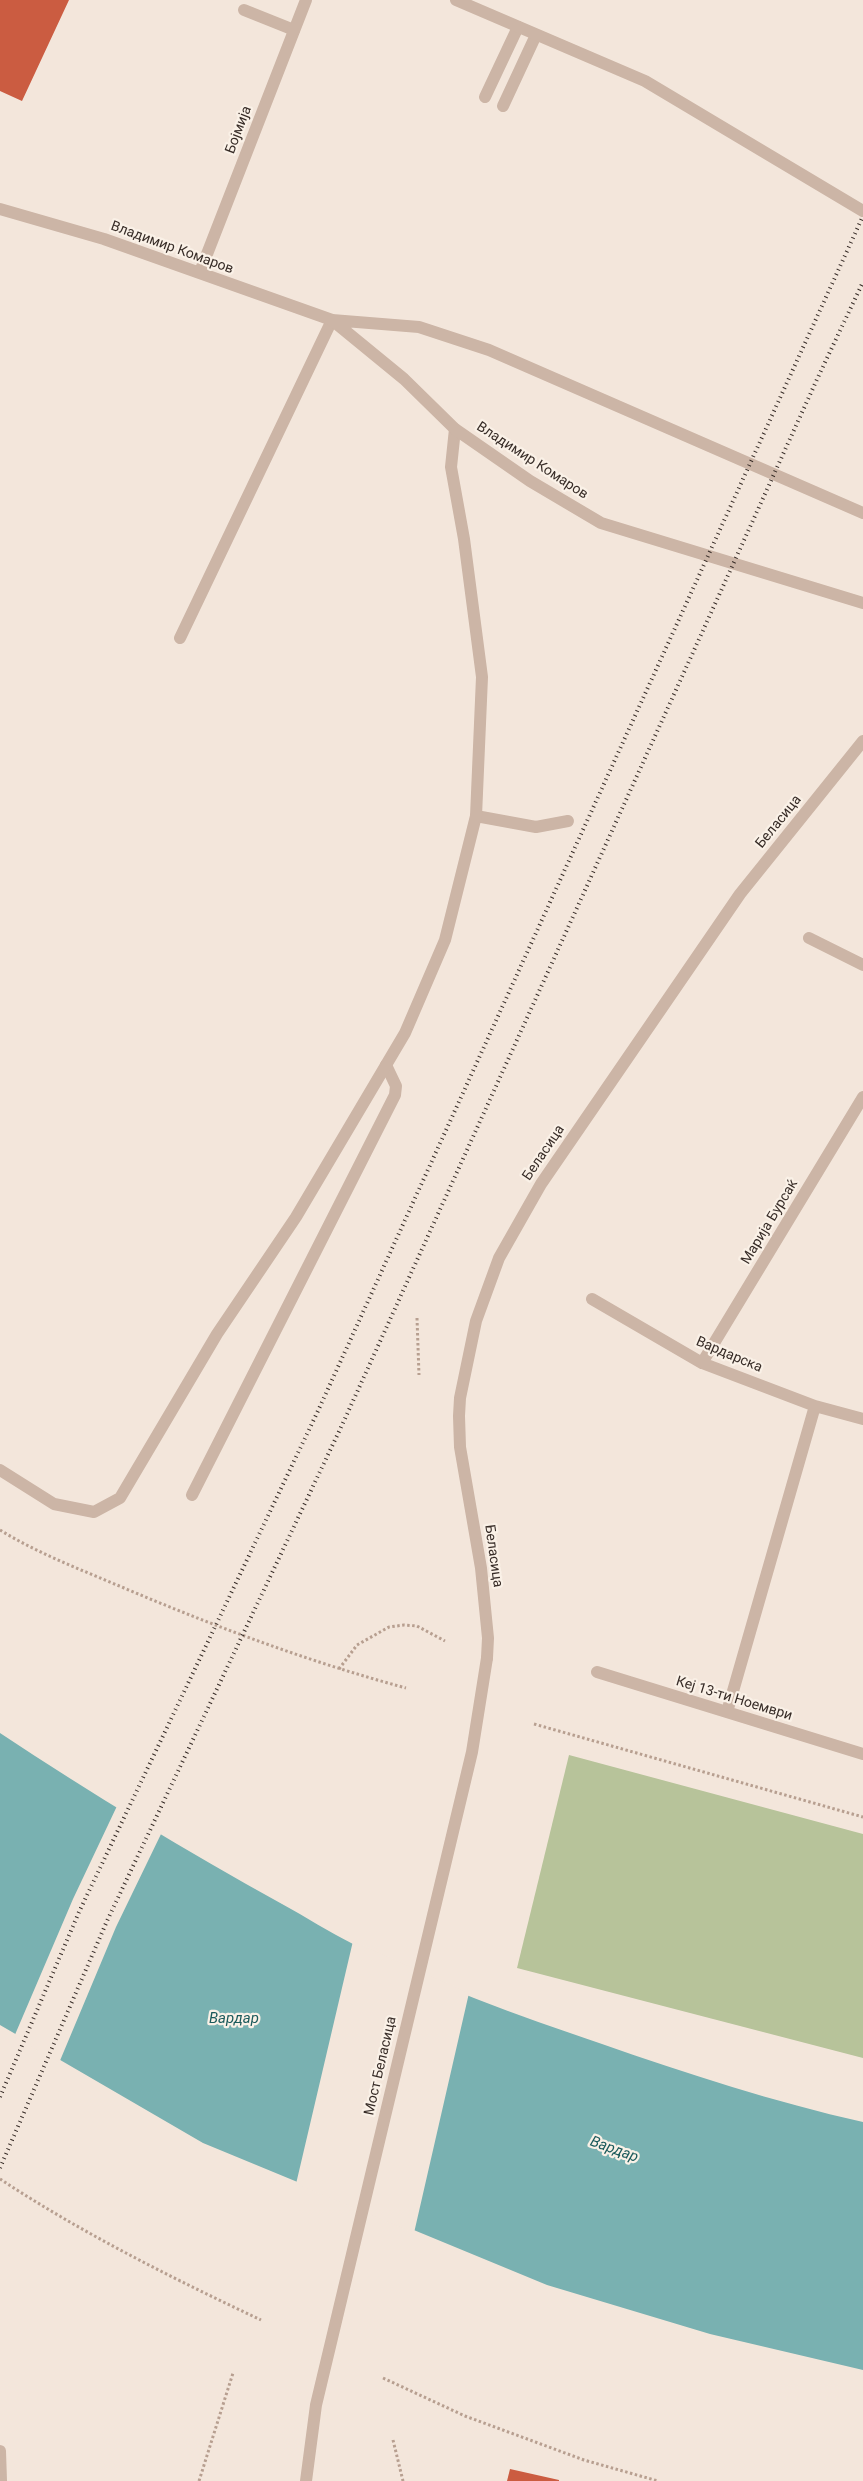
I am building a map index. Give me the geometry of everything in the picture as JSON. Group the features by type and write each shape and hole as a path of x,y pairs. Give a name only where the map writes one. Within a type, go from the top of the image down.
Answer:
{"street":[{"name":"Бојмија","path":"200,272 306,0"},
{"path":"456,0 645,82 863,212"},
{"path":"244,10 294,30"},
{"path":"485,98 518,26"},
{"path":"504,106 536,34"},
{"name":"Владимир Комаров","path":"0,209 104,239 332,320 419,327 489,350 863,512"},
{"path":"180,638 332,320"},
{"name":"Владимир Комаров","path":"332,320 404,379 455,429 530,482 601,523 863,602"},
{"path":"0,1470 54,1504 94,1512 120,1498 217,1334 296,1218 405,1033 445,940 476,816 482,677 464,539 451,467 455,429"},
{"name":"Беласица","path":"487,1658 488,1638 481,1568 460,1447 459,1416 460,1398 476,1321 499,1258 541,1184 740,894 863,741"},
{"path":"476,816 536,827 568,821"},
{"path":"809,938 863,965"},
{"path":"192,1495 395,1095 396,1086 386,1065"},
{"name":"Марија Бурсаќ","path":"702,1363 863,1097"},
{"name":"Вардарска","path":"592,1299 702,1363 816,1406 863,1419"},
{"path":"727,1712 816,1406"},
{"name":"Мост Беласица","path":"306,2481 316,2405 470,1762 487,1658"},
{"name":"Кеј 13-ти Ноември","path":"597,1672 863,1754"},
{"path":"0,2451 0,2477"}],"path":[{"path":"417,1318 419,1375"},
{"path":"0,1530 30,1548 163,1604 338,1669 406,1688"},
{"path":"338,1669 357,1645 389,1627 417,1626 445,1641"},
{"path":"534,1724 863,1817"},
{"path":"0,2179 100,2237 206,2294 261,2320"},
{"path":"199,2481 232,2373"},
{"path":"383,2378 474,2420 584,2460 658,2481"},
{"path":"393,2440 403,2481"}],"green space":[{"path":"569,1755 863,1834 863,2058 517,1968"}],"water":[{"name":"Вардар","path":"0,1733 104,1800 210,1864 344,1939 413,1973 507,2010 667,2066 731,2087 863,2122 863,2370 710,2334 547,2285 203,2143 0,2025"}],"pier":[{"path":"117,1806 162,1832 116,1927 59,2063 14,2037 73,1899"},
{"path":"353,1941 469,1993 414,2233 296,2184"}],"building":[{"path":"0,0 69,0 22,101 0,91"},
{"path":"510,2469 559,2480 559,2481 507,2481"}],"railway":[{"path":"0,2097 79,1912 317,1413 863,216"},
{"path":"0,2168 107,1921 343,1423 863,282"}]}
